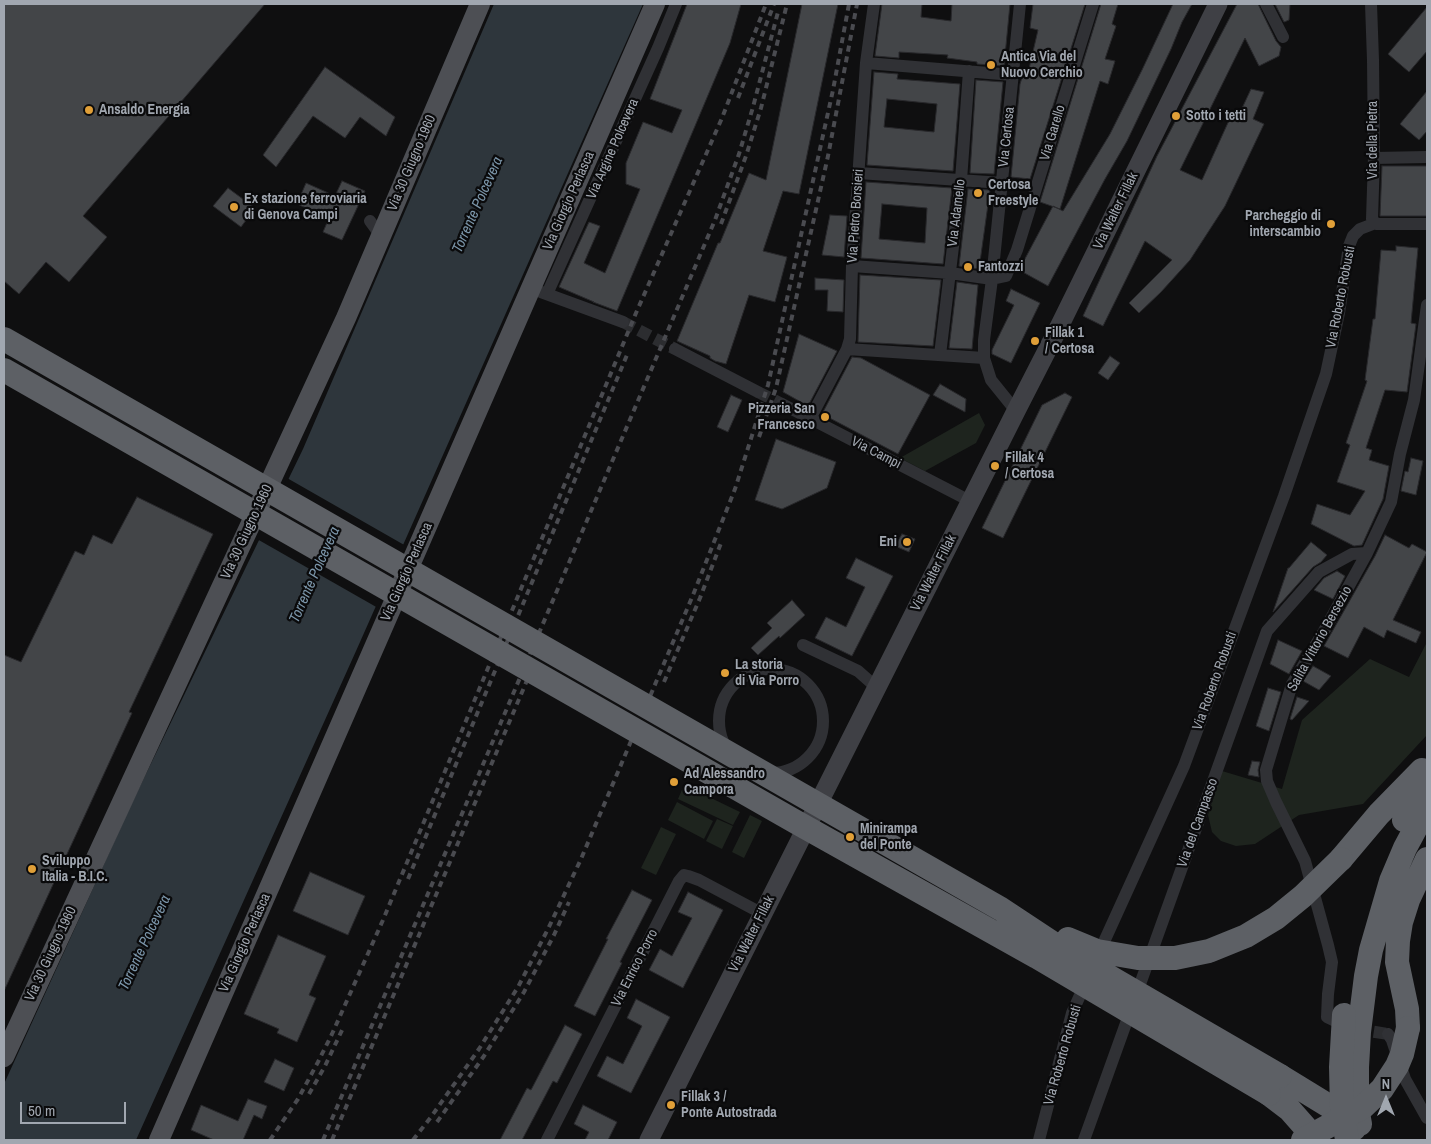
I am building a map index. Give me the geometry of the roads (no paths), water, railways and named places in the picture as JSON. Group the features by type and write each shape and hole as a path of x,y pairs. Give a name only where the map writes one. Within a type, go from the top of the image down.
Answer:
{"highway":[{"path":"4,339 1001,909 1274,1085 1290,1110 1314,1140"},
{"path":"4,370 787,817 1037,957 1274,1085 1329,1106 1358,1131 1358,1136"},
{"path":"1001,909 1078,944 1117,955 1158,959 1184,956 1228,945 1261,928 1290,908 1341,859 1379,814 1427,765"},
{"path":"1358,1136 1342,1108 1343,1028 1348,1022 1352,968 1379,872 1413,802 1427,781"},
{"path":"1358,1136 1357,1075 1359,1032 1364,986 1371,950 1391,881 1405,848 1427,807"},
{"path":"1303,1140 1363,1106 1382,1089 1402,1054 1398,1031 1407,1008 1397,962 1398,941 1401,922 1408,900 1427,859"}],"main road":[{"name":"Via 30 Giugno 1960","path":"4,1057 342,327 375,228 480,4"},
{"name":"Via Giorgio Perlasca","path":"159,1140 539,291 655,4"},
{"name":"Via Walter Fillak","path":"649,1140 1060,325 1218,4"}],"street":[{"name":"Via Argine Polcevera","path":"539,291 658,48 676,4"},
{"name":"Via Pietro Borsieri","path":"810,418 850,339 852,266 866,63 874,4"},
{"name":"Via Certosa","path":"1016,411 991,380 984,358 984,340 1014,75 1020,4"},
{"name":"Via Garello","path":"992,279 1006,276 1017,250 1093,4"},
{"path":"1266,4 1283,37"},
{"name":"Via della Pietra","path":"1371,4 1374,158 1373,222"},
{"path":"866,63 1014,75"},
{"name":"Via Adamello","path":"940,355 961,180 969,71"},
{"path":"1374,158 1427,157"},
{"path":"859,173 1002,183"},
{"path":"1373,222 1379,224 1427,224"},
{"name":"Via Roberto Robusti","path":"1039,1140 1072,1013 1184,766 1284,496 1326,374 1339,313 1349,246 1353,236 1360,229 1373,224 1373,222"},
{"path":"852,266 950,273 992,279"},
{"path":"539,291 623,322"},
{"path":"1367,553 1391,502 1400,454 1414,400 1427,305"},
{"path":"847,348 984,358"},
{"path":"675,350 758,392"},
{"name":"Via Campi","path":"782,404 970,501"},
{"name":"Salita Vittorio Bersezio","path":"1348,1022 1328,1017 1328,994 1332,962 1328,945 1305,861 1276,802 1267,781 1266,770 1292,684 1367,553"},
{"name":"Via del Campasso","path":"1084,1140 1267,631 1319,572 1352,554 1367,553"},
{"path":"803,645 858,671 876,687"},
{"path":"770,668 787,670 802,678 814,689 821,703 824,720 822,736 815,751 803,763 789,770 772,773 756,771 741,764 729,752 721,738 718,722 724,698 728,690 740,678 754,671 770,668"},
{"name":"Via Enrico Porro","path":"547,1140 679,881 684,875 699,880 762,914"},
{"path":"1398,1031 1392,1040 1405,1079 1427,1118"}],"water":[{"name":"Torrente Polcevera","path":"494,4 643,4 356,651 136,1140 4,1140 4,1084 130,807 303,449"}],"tunnel":[{"path":"623,322 675,349"},
{"path":"758,392 782,404"},
{"path":"1356,1029 1388,1034"}],"railway":[{"path":"270,1140 298,1099 318,1062 383,920 636,313 722,118 766,4"},
{"path":"738,98 774,4"},
{"path":"721,224 761,108 787,4"},
{"path":"413,1140 479,1049 518,987 548,929 581,859 693,595 735,489 768,385 833,90 849,4"},
{"path":"759,437 776,388 828,156 857,4"},
{"path":"323,1140 715,220 739,154 778,12"},
{"path":"408,879 627,355"},
{"path":"664,682 721,543"},
{"path":"332,1140 528,678"},
{"path":"437,1122 484,1056 524,992 569,902"},
{"path":"309,1094 344,1026"}],"place":[{"name":"Antica Via del Nuovo Cerchio","path":"991,65"},
{"name":"Ansaldo Energia","path":"89,110"},
{"name":"Sotto i tetti","path":"1176,116"},
{"name":"Certosa Freestyle","path":"978,193"},
{"name":"Ex stazione ferroviaria di Genova Campi","path":"234,207"},
{"name":"Parcheggio di interscambio","path":"1331,224"},
{"name":"Fantozzi","path":"968,267"},
{"name":"Fillak 1 / Certosa","path":"1035,341"},
{"name":"Pizzeria San Francesco","path":"825,417"},
{"name":"Fillak 4 / Certosa","path":"995,466"},
{"name":"Eni","path":"907,542"},
{"name":"La storia di Via Porro","path":"725,673"},
{"name":"Ad Alessandro Campora","path":"674,782"},
{"name":"Minirampa del Ponte","path":"850,837"},
{"name":"Sviluppo Italia - B.I.C.","path":"32,869"},
{"name":"Fillak 3 / Ponte Autostrada","path":"671,1105"}]}
